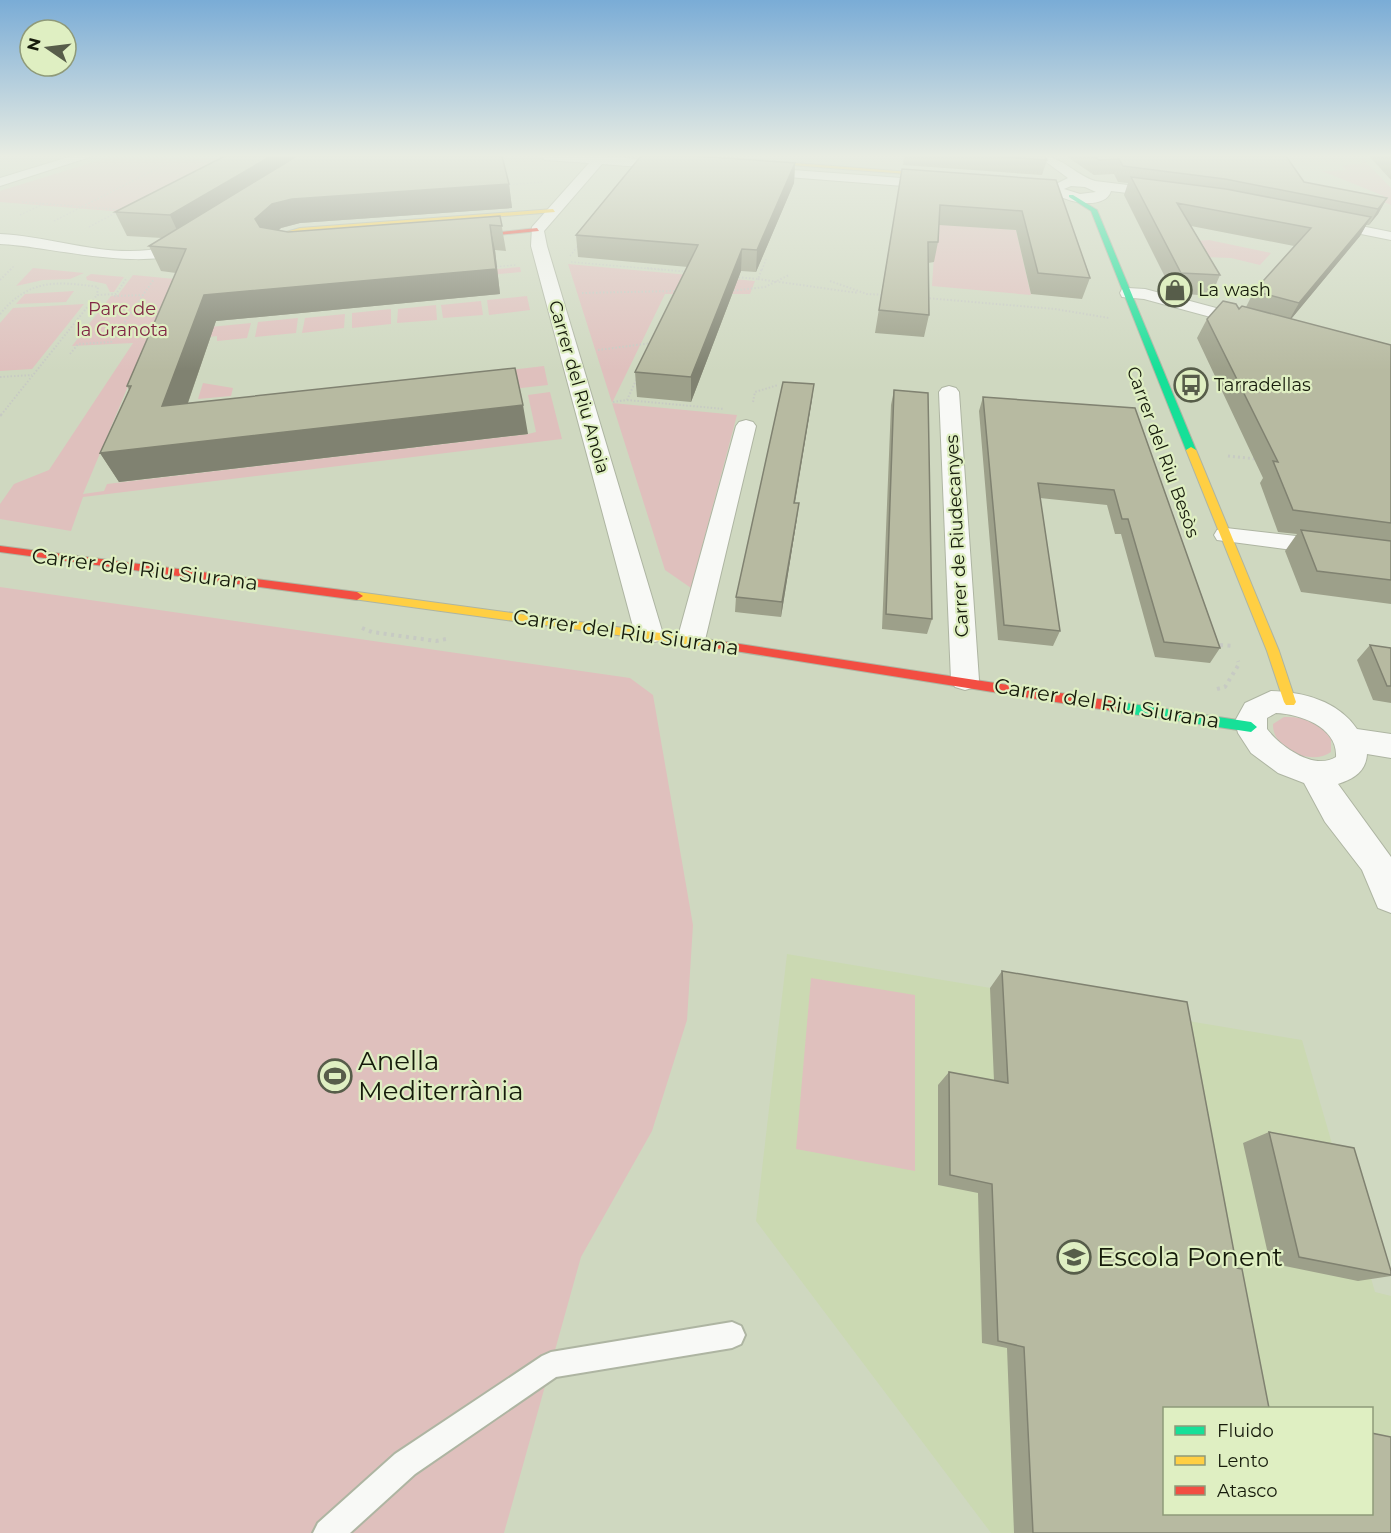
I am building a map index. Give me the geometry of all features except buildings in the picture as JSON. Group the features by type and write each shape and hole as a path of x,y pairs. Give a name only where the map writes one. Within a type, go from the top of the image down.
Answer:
{"street":[{"path":"309,248 284,249 276,246 274,242 288,233 300,230 333,228"},
{"path":"445,238 537,230 539,228"},
{"name":"Carrer del Riu Besòs","path":"1098,228 1128,293 1226,535 1290,702"},
{"path":"1318,228 1391,248"},
{"path":"1333,228 1391,236"},
{"name":"Carrer del Riu Anoia","path":"537,230 539,246 648,634"},
{"path":"0,239 38,240 69,249 136,255 162,252 187,244 204,233"},
{"path":"1128,293 1145,294 1274,329"},
{"name":"Carrer de Riudecanyes","path":"949,392 965,680"},
{"path":"691,640 748,419"},
{"path":"1226,535 1391,555"},
{"name":"Carrer del Riu Siurana","path":"0,549 691,640 965,680 1251,727"},
{"path":"1271,702 1290,702 1326,716 1350,740 1354,754 1351,763 1332,773 1315,773 1279,760 1265,749 1255,737 1251,727 1252,714 1259,706 1271,702"},
{"path":"1350,740 1391,746"},
{"path":"1315,773 1337,812 1376,862 1391,897"}],"lane":[{"path":"328,1533 405,1464 551,1365 732,1335"}],"path":[{"path":"82,231 88,228"},
{"path":"581,242 565,262 690,273"},
{"path":"758,279 766,259"},
{"path":"0,280 18,261"},
{"path":"489,267 525,264"},
{"path":"116,294 132,271"},
{"path":"70,354 78,344 111,342 155,279 148,278 154,273"},
{"path":"721,291 745,291 789,275"},
{"path":"71,283 81,277"},
{"path":"735,277 890,296"},
{"path":"830,281 867,294"},
{"path":"0,314 19,294 37,286 71,283 98,287 97,295 0,416"},
{"path":"665,313 675,291"},
{"path":"582,293 686,291"},
{"path":"116,294 114,296 144,295"},
{"path":"97,295 116,294"},
{"path":"925,298 1055,309 1107,318"},
{"path":"589,351 651,345 656,334"},
{"path":"627,400 639,372"},
{"path":"0,377 33,375"},
{"path":"606,404 627,400 748,419 755,392 778,385"},
{"path":"1224,455 1260,459"},
{"path":"354,624 372,632 436,641 454,638"},
{"path":"1215,689 1225,687 1239,664 1229,637"}],"shaded area":[{"name":"Escola Ponent","path":"787,954 1302,1040 1375,1292 1391,1296 1391,1533 991,1533 756,1221"}],"green space":[{"path":"936,228 1016,230 1031,295 932,286"},
{"path":"1209,240 1271,253 1260,265 1231,258 1204,257 1195,241"},
{"path":"568,264 755,281 750,294 665,294 612,403"},
{"name":"Parc de la Granota","path":"520,267 521,272 184,303 144,348 83,494 104,491 107,484 528,434 536,432 528,395 550,392 562,439 83,497 71,531 0,519 0,504 14,484 49,470 133,343 72,346 111,296 118,295 133,275 280,289"},
{"path":"33,268 84,273 70,279 43,280 16,286"},
{"path":"91,274 124,277 114,292 110,292 106,284 87,280 86,277"},
{"path":"74,291 66,302 16,304 25,294"},
{"path":"527,296 530,310 489,315 487,300"},
{"path":"481,301 483,315 443,318 441,305"},
{"path":"84,304 32,369 0,371 0,323 13,308"},
{"path":"436,305 437,320 397,323 398,309"},
{"path":"391,309 391,324 352,328 352,313"},
{"path":"345,314 344,328 302,333 305,318"},
{"path":"298,318 296,333 255,337 258,322"},
{"path":"251,323 247,338 217,341 217,336 208,337 210,327"},
{"path":"544,366 548,385 495,391 493,372"},
{"path":"203,383 233,388 231,396 198,399"},
{"path":"612,403 737,415 691,588 665,570"},
{"name":"Anella Mediterrània","path":"0,587 630,678 653,695 693,925 687,1020 652,1131 581,1257 504,1533 0,1533"},
{"path":"1284,717 1305,719 1317,725 1331,739 1331,752 1314,757 1304,756 1286,748 1274,733 1273,724"},
{"path":"811,978 915,995 915,1171 796,1149"}],"traffic: fast":[{"path":"1101,228 1191,450"},
{"path":"1119,707 1251,727"}],"traffic: slow":[{"path":"290,249 276,246 274,242 288,233 300,230 333,228"},
{"path":"1191,450 1273,651 1290,702"},
{"path":"357,596 720,645"}],"traffic: jam":[{"path":"458,237 537,230"},
{"path":"0,549 357,596"},
{"path":"720,645 1119,707"}],"place":[{"name":"La wash","path":"1175,290"},
{"name":"Tarradellas","path":"1191,385"},
{"name":"Anella Mediterrània","path":"335,1076"},
{"name":"Escola Ponent","path":"1074,1257"}]}
